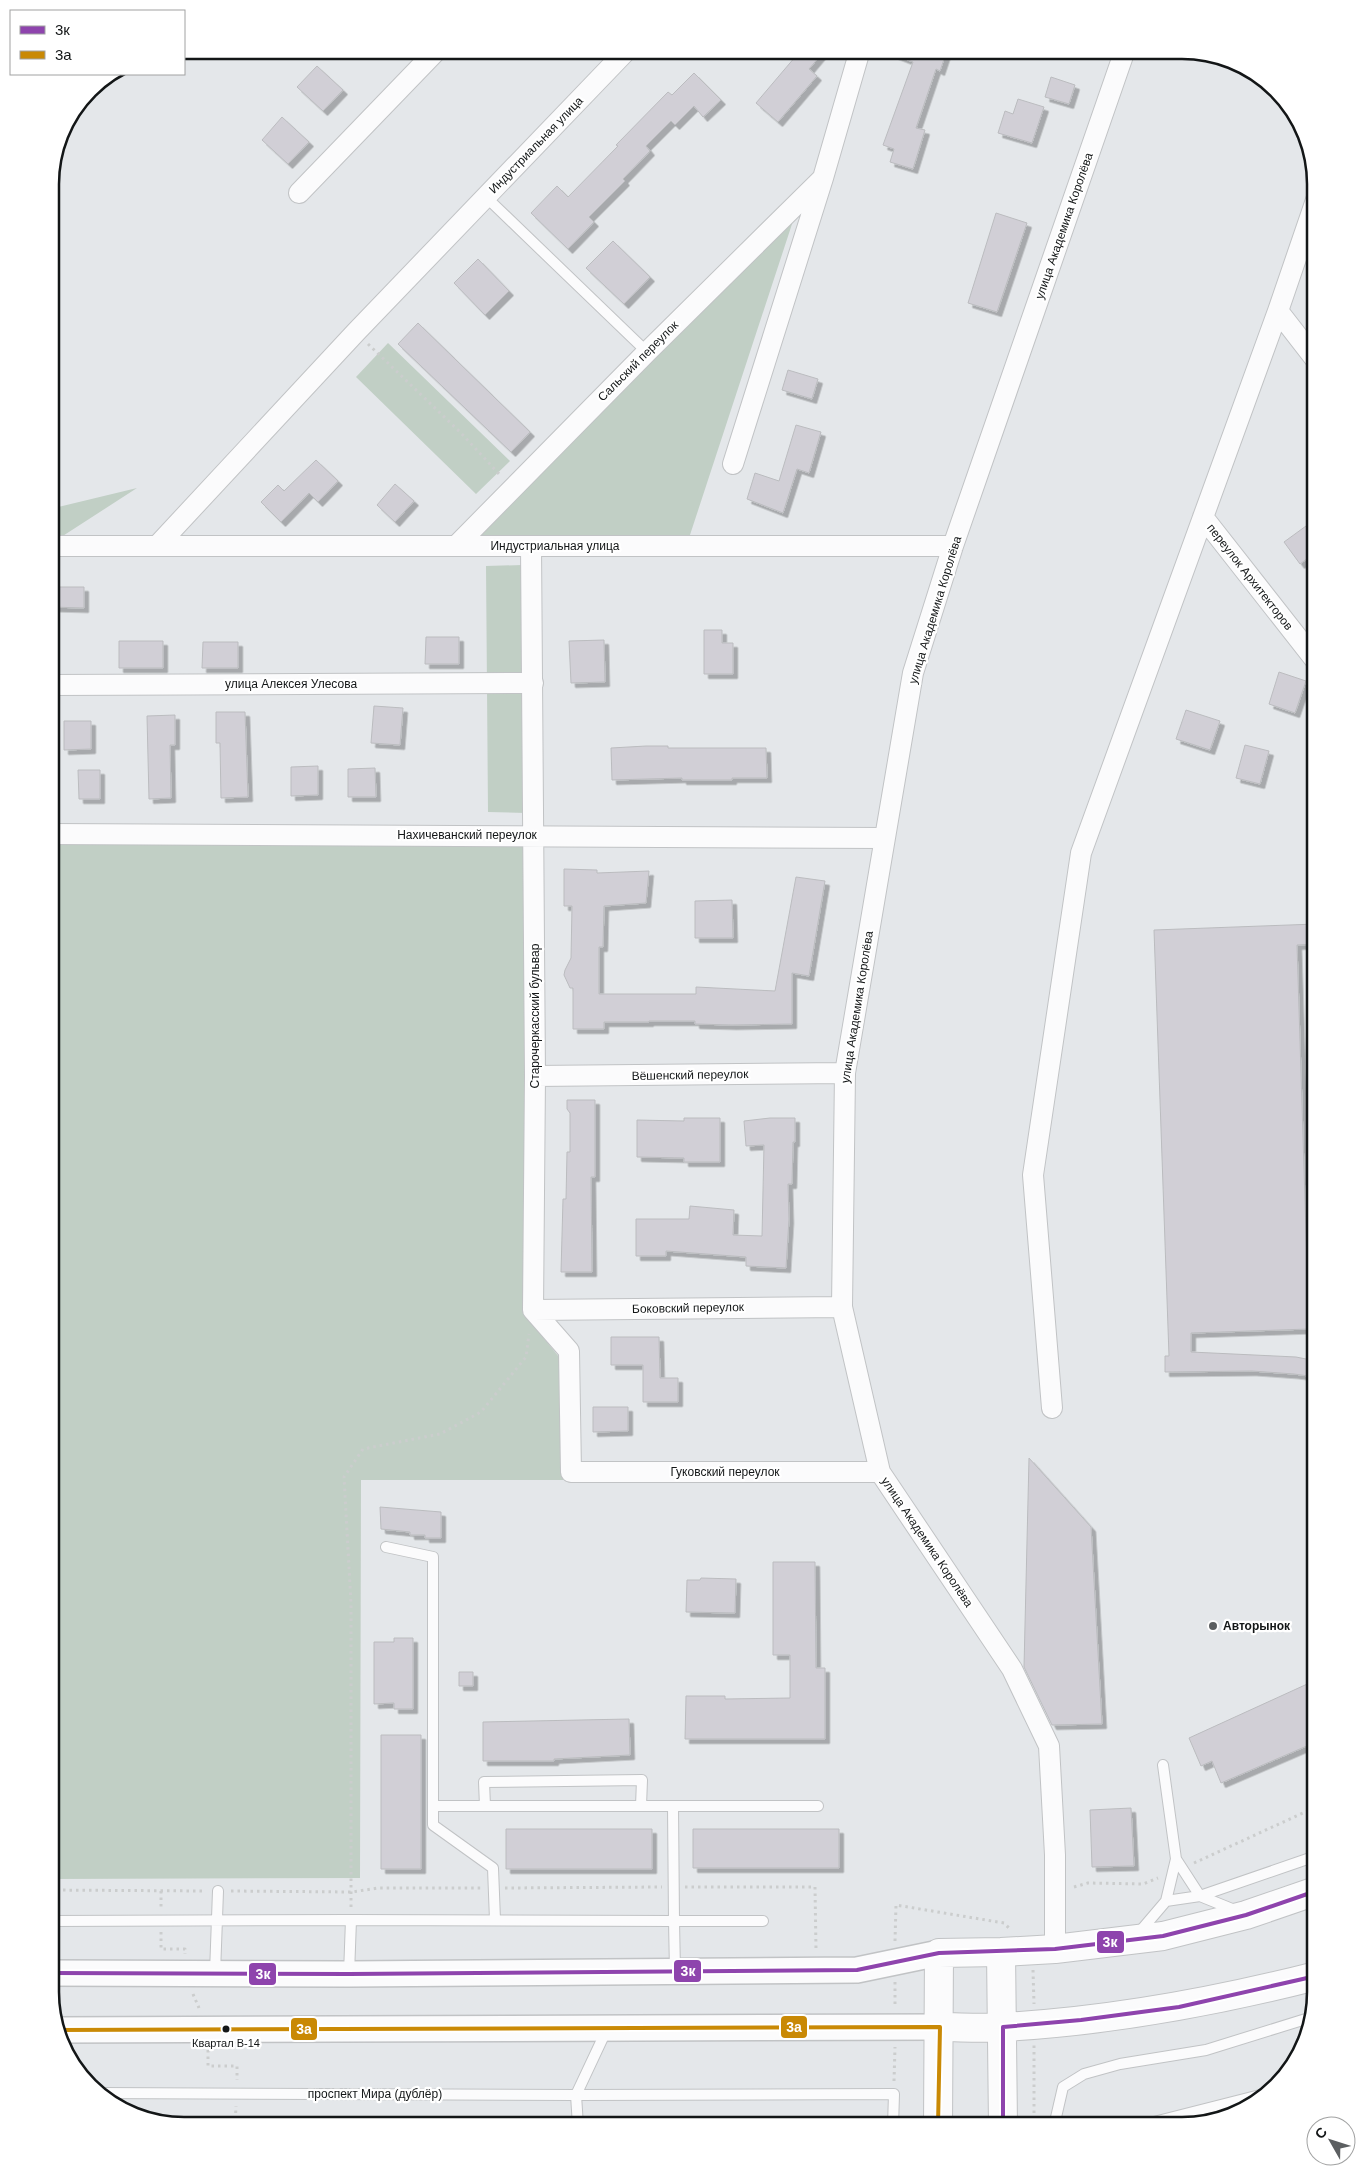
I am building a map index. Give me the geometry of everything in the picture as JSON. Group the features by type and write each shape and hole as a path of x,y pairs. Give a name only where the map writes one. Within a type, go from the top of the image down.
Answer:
{"main road":[{"path":"938,2117 939,1953 1008,1943 1055,1949 1163,1936 1246,1915 1307,1894"},
{"path":"1003,2117 1003,2027 1008,1943"},
{"path":"940,2027 1003,2027 1081,2020 1179,2007 1307,1978"}],"street":[{"path":"299,193 424,59"},
{"name":"Индустриальная улица","path":"157,546 356,332 618,59"},
{"name":"Сальский переулок","path":"733,464 823,178 857,59"},
{"name":"улица Академика Королёва","path":"1055,1949 1055,1855 1049,1746 1012,1669 880,1472 842,1307 845,1074 913,674 953,546 1122,59"},
{"name":"Сальский переулок","path":"456,546 647,352 823,178"},
{"path":"1052,1408 1033,1175 1081,853 1307,226"},
{"path":"1278,311 1307,348"},
{"name":"переулок Архитекторов","path":"1203,517 1307,650"},
{"name":"Индустриальная улица","path":"59,546 953,546"},
{"name":"Старочеркасский бульвар","path":"531,546 535,1076 533,1310"},
{"name":"улица Алексея Улесова","path":"59,686 533,683"},
{"name":"Нахичеванский переулок","path":"59,834 884,838"},
{"name":"Вёшенский переулок","path":"535,1076 845,1074"},
{"name":"Боковский переулок","path":"533,1310 842,1307"},
{"name":"Гуковский переулок","path":"533,1310 568,1351 571,1472 880,1472"},
{"path":"59,1973 348,1974 857,1970 939,1953"},
{"path":"64,2030 940,2027"}],"lane":[{"path":"486,197 647,352"},
{"path":"386,1547 433,1557 433,1826 493,1868 495,1920"},
{"path":"1134,1940 1166,1901 1176,1859 1163,1765"},
{"path":"485,1806 484,1782 642,1780 641,1806"},
{"path":"433,1806 818,1806"},
{"path":"673,1806 675,1972"},
{"path":"1176,1859 1200,1896 1246,1915"},
{"path":"1166,1901 1200,1896 1307,1859"},
{"path":"215,1974 218,1891"},
{"path":"348,1974 351,1920"},
{"path":"59,1921 763,1921"},
{"path":"1056,2117 1063,2087 1084,2074 1120,2064 1206,2050 1304,2020"},
{"path":"577,2117 576,2095 608,2028"},
{"name":"проспект Мира (дублёр)","path":"109,2092 576,2095 894,2094 893,2117"},
{"path":"1173,2117 1249,2098"}],"path":[{"path":"356,332 461,433 512,489"},
{"path":"351,1920 351,1603 344,1476 363,1449 440,1434 481,1412 526,1357 533,1310"},
{"path":"894,1942 896,1905 1004,1923 1008,1943"}],"shaded area":[{"path":"789,217 792,224 688,541 479,541 478,534"},
{"path":"388,343 510,461 476,494 356,377"},
{"path":"137,488 59,538 59,507"},
{"path":"522,565 526,813 488,812 486,566"},
{"path":"59,840 526,842 526,1316 559,1357 563,1480 361,1480 360,1878 59,1879"}],"building":[{"path":"793,59 817,59 809,69 817,76 778,122 756,103"},
{"path":"905,59 944,59 940,71 936,69 916,128 925,130 913,169 890,162 894,149 883,145 913,62"},
{"path":"317,66 343,90 323,111 297,87"},
{"path":"694,73 721,100 703,117 694,106 675,125 671,121 646,146 650,151 623,179 625,181 589,217 594,222 568,249 531,213 557,186 568,197 668,92 672,95"},
{"path":"1051,77 1075,85 1069,104 1045,97"},
{"path":"1018,99 1044,107 1032,143 998,133 1005,111 1013,114"},
{"path":"282,117 309,142 288,164 262,140"},
{"path":"996,213 1027,223 997,312 968,303"},
{"path":"613,241 650,277 624,304 586,268"},
{"path":"478,259 509,291 485,315 454,283"},
{"path":"418,323 530,432 511,452 398,344"},
{"path":"788,370 818,379 812,399 782,390"},
{"path":"796,425 821,432 809,473 797,469 783,513 747,499 755,473 779,481"},
{"path":"316,460 338,481 318,502 309,493 281,522 261,502 278,485 284,491"},
{"path":"395,484 414,501 395,522 377,505"},
{"path":"1306,526 1307,559 1300,564 1284,542"},
{"path":"59,587 84,587 84,608 59,607"},
{"path":"704,630 722,630 722,643 733,643 733,674 704,674"},
{"path":"426,637 459,637 459,664 425,664"},
{"path":"604,640 605,682 571,683 569,641"},
{"path":"119,641 163,641 163,668 119,668"},
{"path":"203,642 238,642 238,668 202,668"},
{"path":"1279,672 1306,681 1295,713 1269,704"},
{"path":"374,706 403,708 400,745 371,743"},
{"path":"1186,710 1220,721 1210,750 1176,739"},
{"path":"216,712 245,712 248,797 221,798 220,743 216,743"},
{"path":"175,715 175,745 170,745 171,798 149,799 147,716"},
{"path":"64,721 91,721 91,749 64,750"},
{"path":"1245,745 1269,751 1260,784 1236,778"},
{"path":"668,746 668,748 766,748 767,778 732,778 732,780 682,780 682,778 612,780 611,748"},
{"path":"318,766 318,795 291,796 291,767"},
{"path":"375,768 376,797 348,797 348,769"},
{"path":"78,770 100,770 100,799 79,799"},
{"path":"564,869 597,870 597,873 649,871 646,903 604,906 603,947 599,947 599,994 696,994 696,987 775,991 796,877 825,881 809,976 792,973 792,1024 695,1024 695,1021 604,1022 604,1029 573,1029 573,988 570,988 564,975 571,958 572,906 564,906"},
{"path":"732,900 733,938 695,938 695,901"},
{"path":"1307,924 1307,944 1297,945 1307,1265 1307,1329 1191,1333 1191,1352 1296,1357 1307,1359 1307,1376 1252,1371 1165,1372 1165,1356 1169,1356 1154,930"},
{"path":"567,1100 595,1100 595,1177 591,1177 592,1272 561,1272 563,1199 566,1199 567,1152 570,1152 570,1113 567,1109"},
{"path":"684,1118 720,1118 720,1162 684,1162 684,1158 637,1157 637,1120 684,1121"},
{"path":"795,1118 792,1184 788,1184 789,1219 786,1268 746,1266 746,1257 666,1251 666,1256 636,1256 636,1219 689,1219 690,1206 734,1210 733,1235 762,1236 764,1145 746,1146 744,1121"},
{"path":"611,1337 659,1337 660,1378 678,1378 678,1402 643,1402 643,1365 611,1365"},
{"path":"593,1407 628,1407 628,1431 593,1432"},
{"path":"1029,1458 1091,1527 1102,1724 1052,1725 1024,1667"},
{"path":"380,1507 441,1512 441,1538 425,1538 425,1535 410,1535 410,1532 381,1529"},
{"path":"773,1562 815,1562 816,1668 825,1668 825,1739 685,1739 686,1696 725,1696 725,1699 790,1698 790,1655 773,1655"},
{"path":"701,1578 736,1579 735,1613 686,1612 687,1580 700,1580"},
{"path":"394,1638 413,1638 413,1709 394,1709 394,1703 374,1704 374,1642 394,1642"},
{"path":"459,1672 473,1672 473,1686 459,1686"},
{"path":"1307,1684 1307,1746 1221,1783 1212,1761 1201,1766 1189,1738"},
{"path":"629,1719 630,1755 554,1759 554,1761 483,1761 483,1722"},
{"path":"381,1735 421,1735 421,1869 381,1869"},
{"path":"1131,1808 1134,1866 1092,1867 1090,1810"},
{"path":"506,1829 652,1829 652,1869 506,1869"},
{"path":"693,1829 839,1829 839,1868 693,1868"}],"transit line":[{"name":"3к","path":"59,1973 349,1974 857,1970 939,1953 1055,1949 1163,1936 1246,1915 1307,1894"},
{"name":"3к","path":"1003,2117 1003,2027 1081,2020 1179,2007 1307,1978"},
{"name":"3а","path":"64,2030 940,2027 938,2117"}],"place":[{"name":"Авторынок","path":"1213,1626"},
{"name":"Квартал В-14","path":"226,2029"}]}
